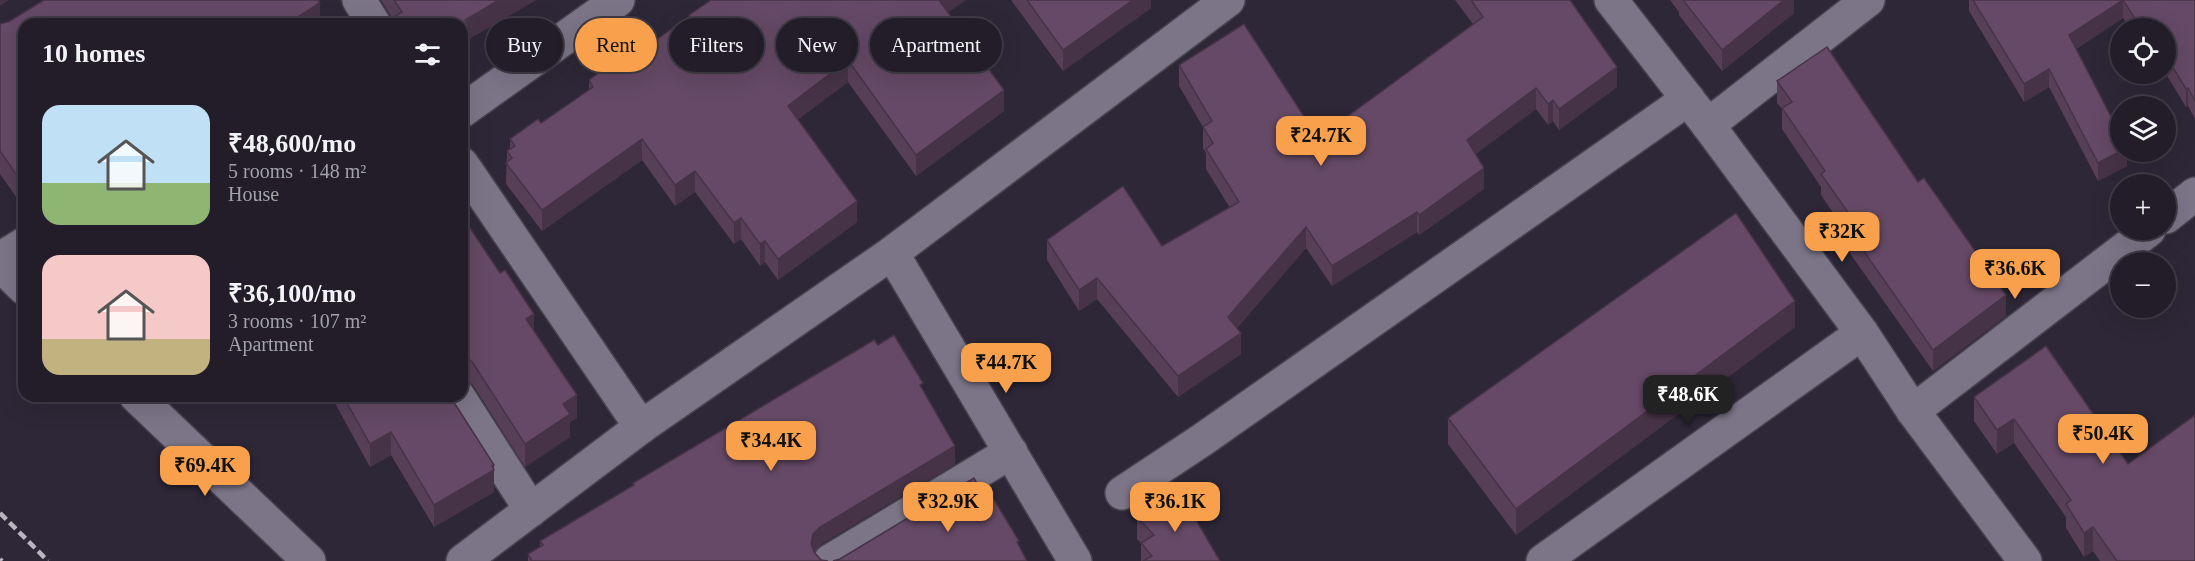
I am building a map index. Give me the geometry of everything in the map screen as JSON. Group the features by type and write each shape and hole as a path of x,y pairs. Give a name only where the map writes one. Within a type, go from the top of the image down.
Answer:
{"street":[{"path":"360,0 370,18"},
{"path":"468,107 618,0"},
{"path":"463,561 641,427 892,253 1228,0"},
{"path":"1611,0 1708,125 1862,333 1913,411 2025,561"},
{"path":"1708,125 1868,0"},
{"path":"1122,493 1202,440 1688,99"},
{"path":"468,173 641,427"},
{"path":"2176,208 2195,194"},
{"path":"1913,411 2136,240"},
{"path":"0,259 18,247"},
{"path":"892,253 1075,561"},
{"path":"0,265 18,282"},
{"path":"1543,561 1862,333"},
{"path":"146,402 309,561"},
{"path":"462,402 531,510"},
{"path":"830,561 1011,453"}],"building":[{"path":"44,0 318,0 320,3 296,18 18,18 18,177 0,151 0,24 10,21"},
{"path":"394,0 499,0 468,18 395,18 402,12"},
{"path":"711,0 939,0 952,18 870,18 870,72 991,72 1004,90 916,155 857,72 858,18 776,18 776,72 832,72 788,106 857,201 778,259 765,241 760,244 741,218 734,223 695,171 675,185 642,139 542,210 506,163 512,158 507,151 515,146 510,139 538,119 541,123 593,87 589,80 600,72 657,72 657,39 669,31 669,72 764,72 764,18 687,18"},
{"path":"1027,0 1133,0 1063,50"},
{"path":"1471,0 1570,0 1617,67 1559,109 1553,100 1548,104 1536,88 1467,140 1484,168 1419,215 1417,212 1332,266 1306,227 1228,317 1241,333 1178,376 1097,278 1079,290 1047,240 1123,186 1162,246 1239,202 1206,149 1213,143 1203,127 1212,121 1179,65 1244,24 1318,138 1483,17"},
{"path":"1683,0 1784,0 1722,50"},
{"path":"1973,0 2123,0 2069,35 2110,115 2110,157 2098,163 2049,69 2024,84"},
{"path":"2123,0 2195,0 2195,101 2176,72 2176,18 2135,18"},
{"path":"1827,47 1918,182 1924,178 2006,295 1933,350 1849,230 1857,225 1821,174 1825,171 1782,108 1792,102 1777,81"},
{"path":"1736,213 1795,301 1516,509 1448,418"},
{"path":"468,225 500,273 505,270 534,314 526,319 577,395 563,404 570,414 525,444 468,358"},
{"path":"894,335 923,383 920,385 955,446 820,527 813,534 811,544 821,560 828,561 532,561 528,554 543,545 540,541 874,340 878,345"},
{"path":"2046,346 2128,464 2195,415 2195,561 2117,561 2093,527 2084,533 2066,504 2071,500 2014,419 1997,430 1974,397"},
{"path":"346,402 454,402 494,465 492,466 494,470 434,505 391,432 370,444"},
{"path":"974,478 984,496 990,493 1019,541 1017,542 1027,561 833,561 840,559"},
{"path":"1178,489 1220,561 1143,561 1152,556 1141,543 1154,535 1137,517"}],"railway":[{"path":"0,513 48,561"}]}
